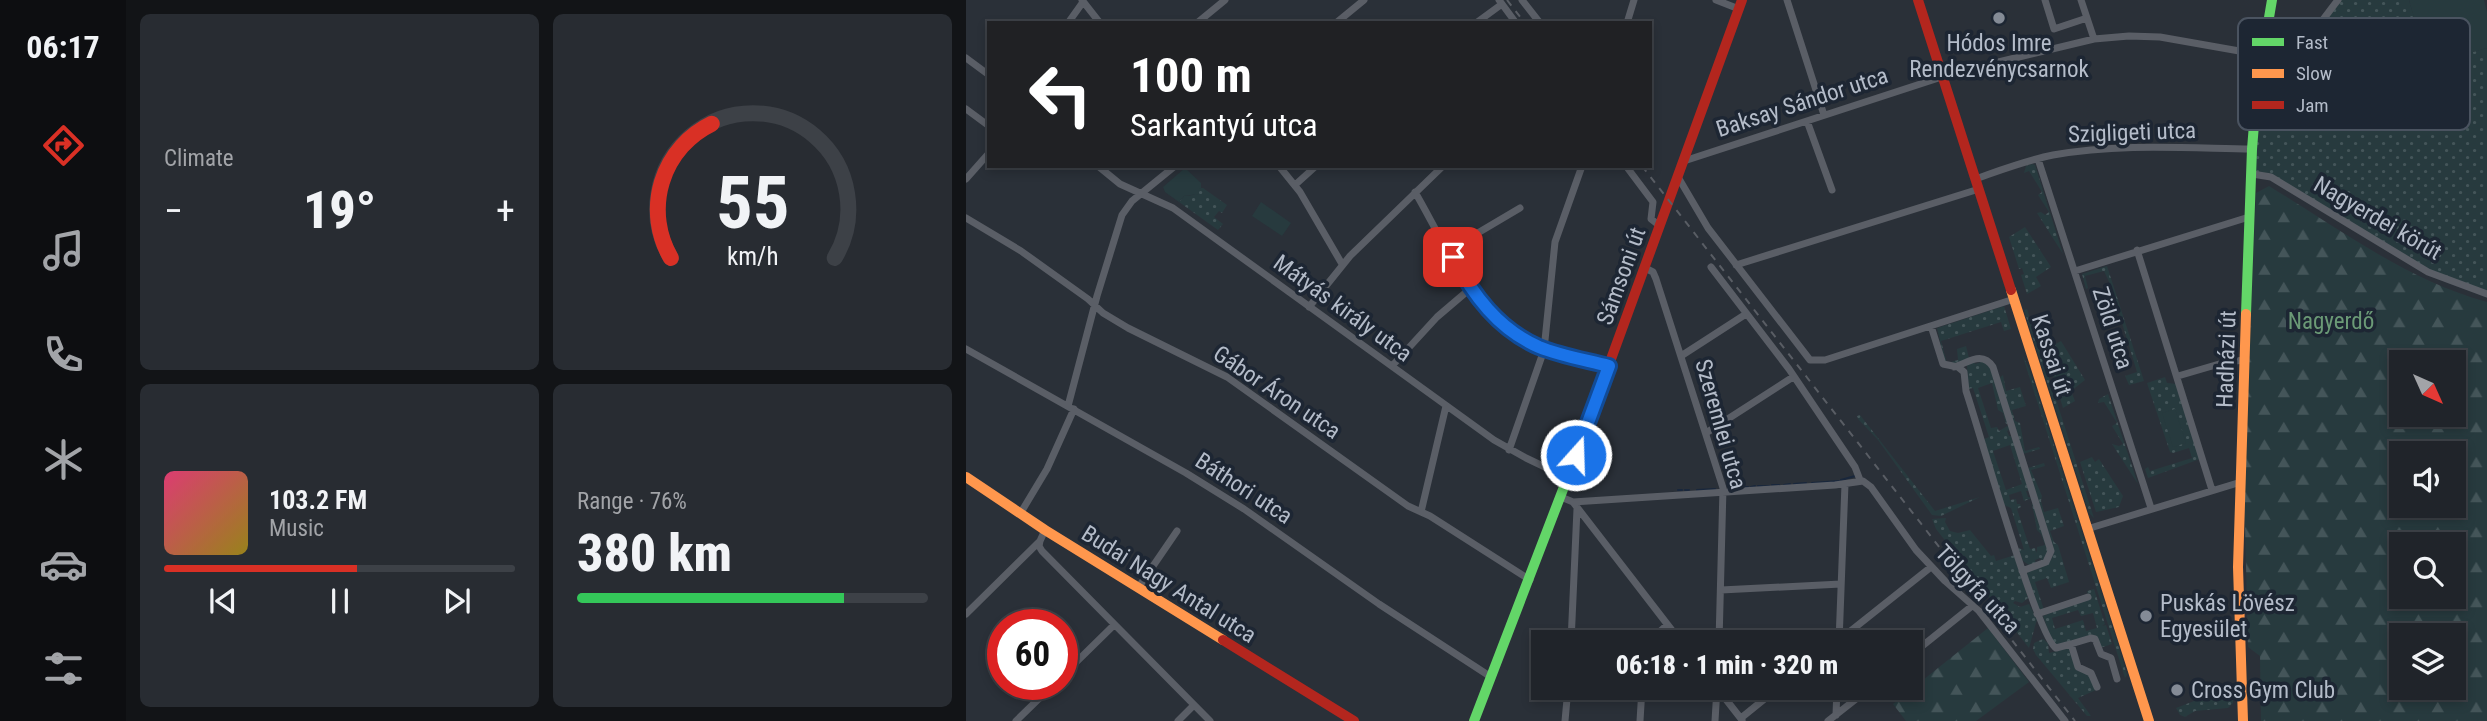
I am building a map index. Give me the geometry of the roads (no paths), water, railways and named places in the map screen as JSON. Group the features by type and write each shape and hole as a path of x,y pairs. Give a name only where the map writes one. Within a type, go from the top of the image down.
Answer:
{"main road":[{"name":"Kassai út","path":"1918,0 2149,721"},
{"name":"Hadházi út","path":"2269,18 2272,0"},
{"name":"Sámsoni út","path":"1474,721 1561,497 1741,4"},
{"name":"Hadházi út","path":"2243,721 2238,567 2253,130"},
{"name":"Budai Nagy Antal utca","path":"966,477 1045,530 1354,721"}],"street":[{"path":"1199,21 1225,0"},
{"path":"1338,21 1364,0"},
{"path":"1522,0 1538,21"},
{"path":"1628,21 1634,0"},
{"path":"1716,0 1741,4"},
{"path":"1787,0 1824,115"},
{"path":"2045,0 2054,29 2087,19"},
{"path":"2081,0 2094,39"},
{"path":"2323,18 2338,0"},
{"path":"1069,21 1083,1 1098,21"},
{"path":"1478,21 1500,2 1515,21"},
{"name":"Baksay Sándor utca","path":"1684,161 1942,76 2094,39 2160,37 2238,51"},
{"path":"966,58 987,74"},
{"path":"966,109 987,125"},
{"path":"1807,121 1832,190"},
{"name":"Szigligeti utca","path":"1736,265 1977,184 2038,159 2137,146 2252,149"},
{"path":"966,179 987,155"},
{"name":"Zöld utca","path":"2038,159 2151,508"},
{"name":"Mátyás király utca","path":"1100,168 1119,184 1173,208 1509,450 1568,478"},
{"path":"1020,514 1056,450 1071,407 1094,307 1122,215 1130,204 1173,168"},
{"path":"1281,168 1296,185 1342,264"},
{"path":"1296,185 1314,168"},
{"path":"1309,307 1342,264 1441,168"},
{"path":"1509,450 1544,349 1555,242 1581,168"},
{"path":"1628,168 1653,202 1651,219 1660,226"},
{"name":"Nagyerdei körút","path":"2252,174 2271,177 2428,272 2487,294"},
{"path":"1678,177 1708,229 1810,360 1823,360 2014,299"},
{"path":"1415,192 1471,289 1482,305 1499,321 1544,349 1609,366"},
{"path":"1449,250 1520,208"},
{"path":"2075,271 2249,217"},
{"name":"Gábor Áron utca","path":"966,218 1021,251 1090,300 1094,307 1135,332 1214,370 1406,505 1530,580"},
{"path":"2137,250 2212,490"},
{"name":"Tölgyfa utca","path":"1711,267 1789,369 1856,467 1862,481 1931,567 1979,611 2064,721"},
{"name":"Szeremlei utca","path":"1644,268 1654,274 1723,492 1719,630"},
{"path":"1392,366 1437,317 1471,289"},
{"path":"1681,356 1746,314"},
{"path":"1931,326 1942,363 1960,368 1964,374 1966,391 2022,571 2052,647 2059,648 2095,639 2101,654 2110,657 2118,679"},
{"name":"Báthori utca","path":"966,349 1186,473 1244,509 1379,604 1491,677"},
{"path":"1953,367 1981,358 1987,359 1993,367 2051,551 2046,562 2022,571"},
{"path":"2178,376 2226,362 2245,360"},
{"path":"1706,433 1793,377"},
{"path":"1421,512 1447,406"},
{"path":"1575,505 1862,481"},
{"path":"2087,529 2241,482"},
{"path":"1839,630 1845,484"},
{"path":"1561,497 1575,505 1671,630"},
{"path":"1571,630 1575,505"},
{"path":"1045,530 1039,546 1042,551 1210,721"},
{"path":"1138,588 1177,531"},
{"path":"966,614 1040,541"},
{"path":"1853,630 1931,567"},
{"path":"1721,590 1841,584"},
{"path":"2037,614 2088,597"},
{"path":"1923,645 1972,606"},
{"path":"1078,660 1114,625"},
{"path":"1661,630 1667,625"},
{"path":"2071,644 2078,667 2091,673 2097,688"},
{"path":"1016,721 1038,700"},
{"path":"1565,721 1567,700"},
{"path":"1640,721 1641,700"},
{"path":"1716,721 1717,700"},
{"path":"1726,700 1742,720 1764,700"},
{"path":"1836,715 1837,700"},
{"path":"1828,721 1855,700"},
{"path":"1178,721 1194,705"}],"waterway":[{"path":"1841,480 1855,476"},
{"path":"1812,483 1839,481"},
{"path":"1794,484 1806,483"},
{"path":"1784,485 1790,484"},
{"path":"1772,485 1779,485"},
{"path":"1751,487 1755,486"},
{"path":"1758,486 1763,486"},
{"path":"1731,488 1748,487"},
{"path":"1697,490 1715,489"}],"railway":[{"path":"1507,0 1523,21"},
{"path":"1644,168 2075,721"}],"place":[{"name":"Hódos Imre Rendezvénycsarnok","path":"1999,18"},
{"name":"Puskás Lövész Egyesület","path":"2146,616"},
{"name":"Cross Gym Club","path":"2177,690"}],"park label":[{"name":"Nagyerdő","path":"2331,321"}]}
